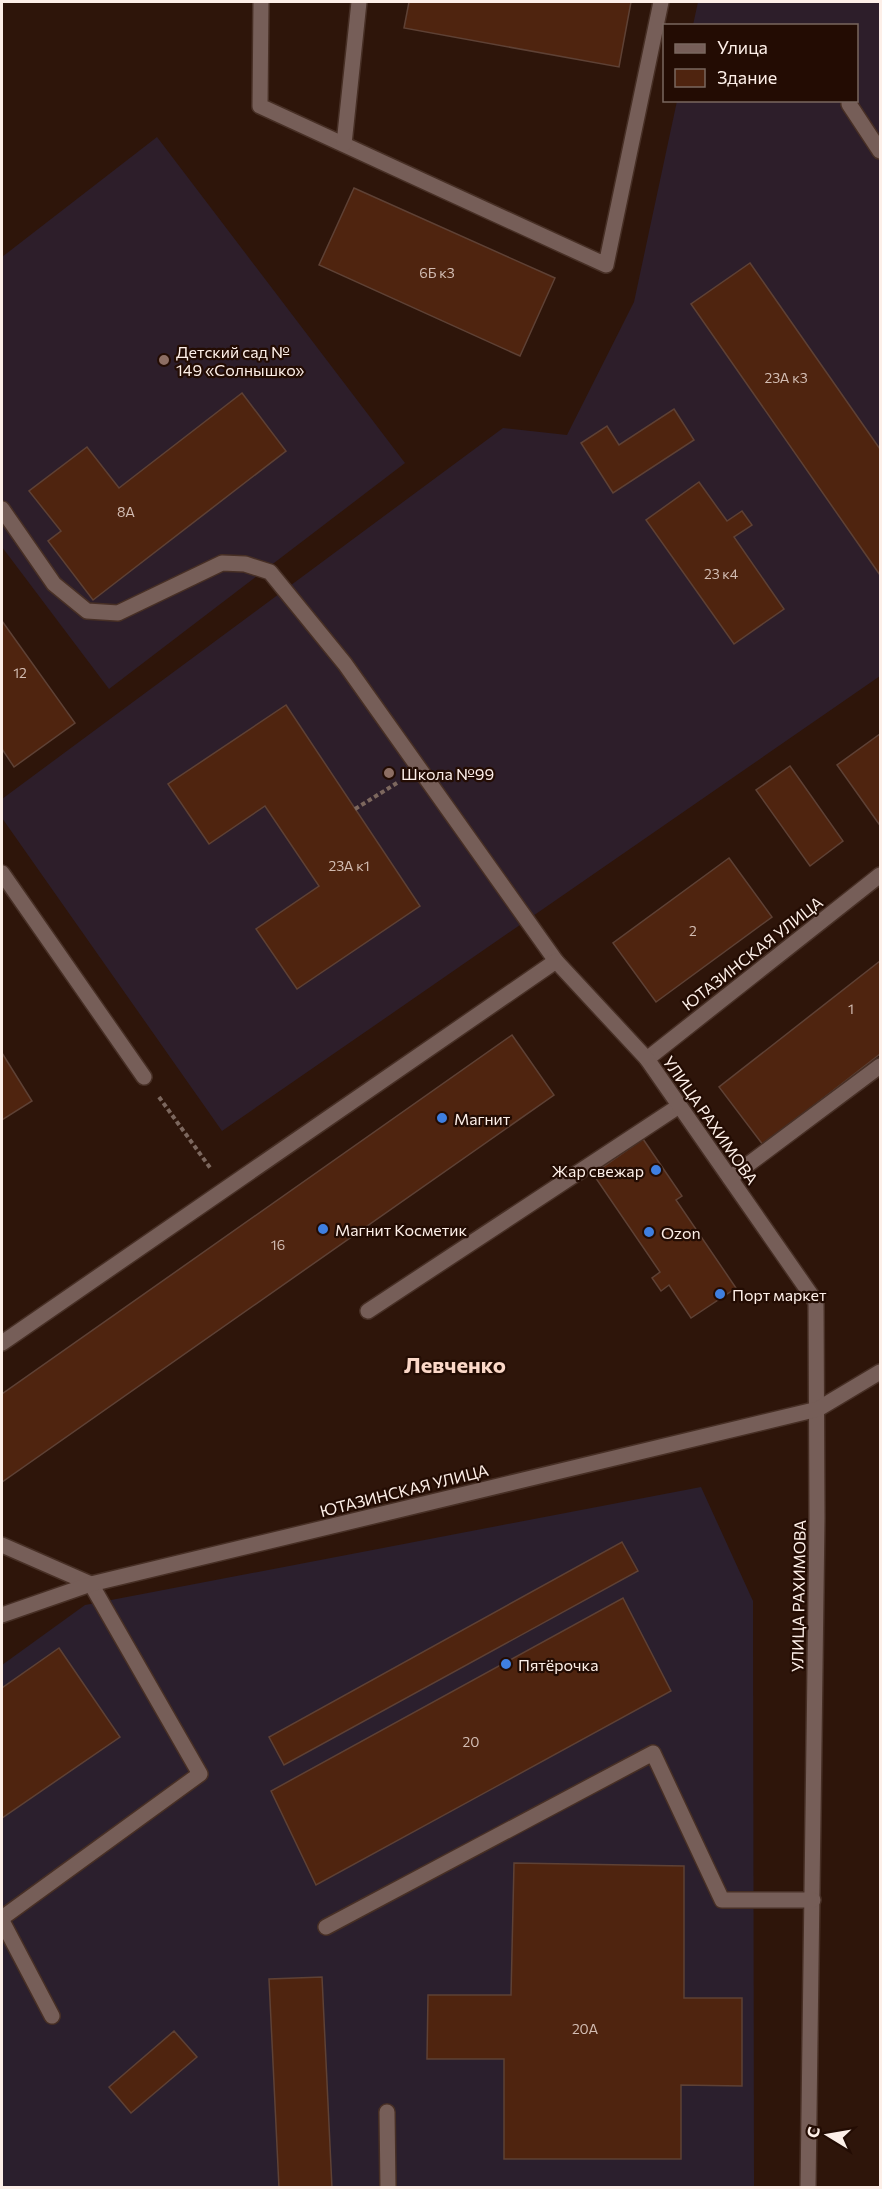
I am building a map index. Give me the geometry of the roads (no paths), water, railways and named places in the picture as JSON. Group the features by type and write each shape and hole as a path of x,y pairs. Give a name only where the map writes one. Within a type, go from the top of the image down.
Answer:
{"street":[{"path":"261,2 260,106 606,265 661,2"},
{"path":"344,144 359,2"},
{"path":"849,104 880,151"},
{"name":"УЛИЦА РАХИМОВА","path":"2,509 54,584 87,611 117,613 222,563 245,564 270,572 345,664 556,961 647,1059 816,1302 818,1409 808,2187"},
{"path":"2,873 144,1077"},
{"name":"ЮТАЗИНСКАЯ УЛИЦА","path":"647,1059 880,875"},
{"path":"2,1343 556,961"},
{"path":"730,1178 880,1066"},
{"path":"368,1311 679,1106"},
{"name":"ЮТАЗИНСКАЯ УЛИЦА","path":"2,1615 91,1584 818,1409 880,1372"},
{"path":"2,1545 91,1584 200,1774 2,1919 52,2016"},
{"path":"326,1927 653,1753 722,1900 813,1900"},
{"path":"387,2112 388,2187"}],"place":[{"name":"Детский сад № 149 «Солнышко»","path":"164,360"},
{"name":"Школа №99","path":"389,773"},
{"name":"Магнит","path":"442,1118"},
{"name":"Жар свежар","path":"656,1170"},
{"name":"Магнит Косметик","path":"323,1229"},
{"name":"Ozon","path":"649,1232"},
{"name":"Порт маркет","path":"720,1294"},
{"name":"Пятёрочка","path":"506,1664"}],"district":[{"name":"Левченко","path":"455,1364"}]}
